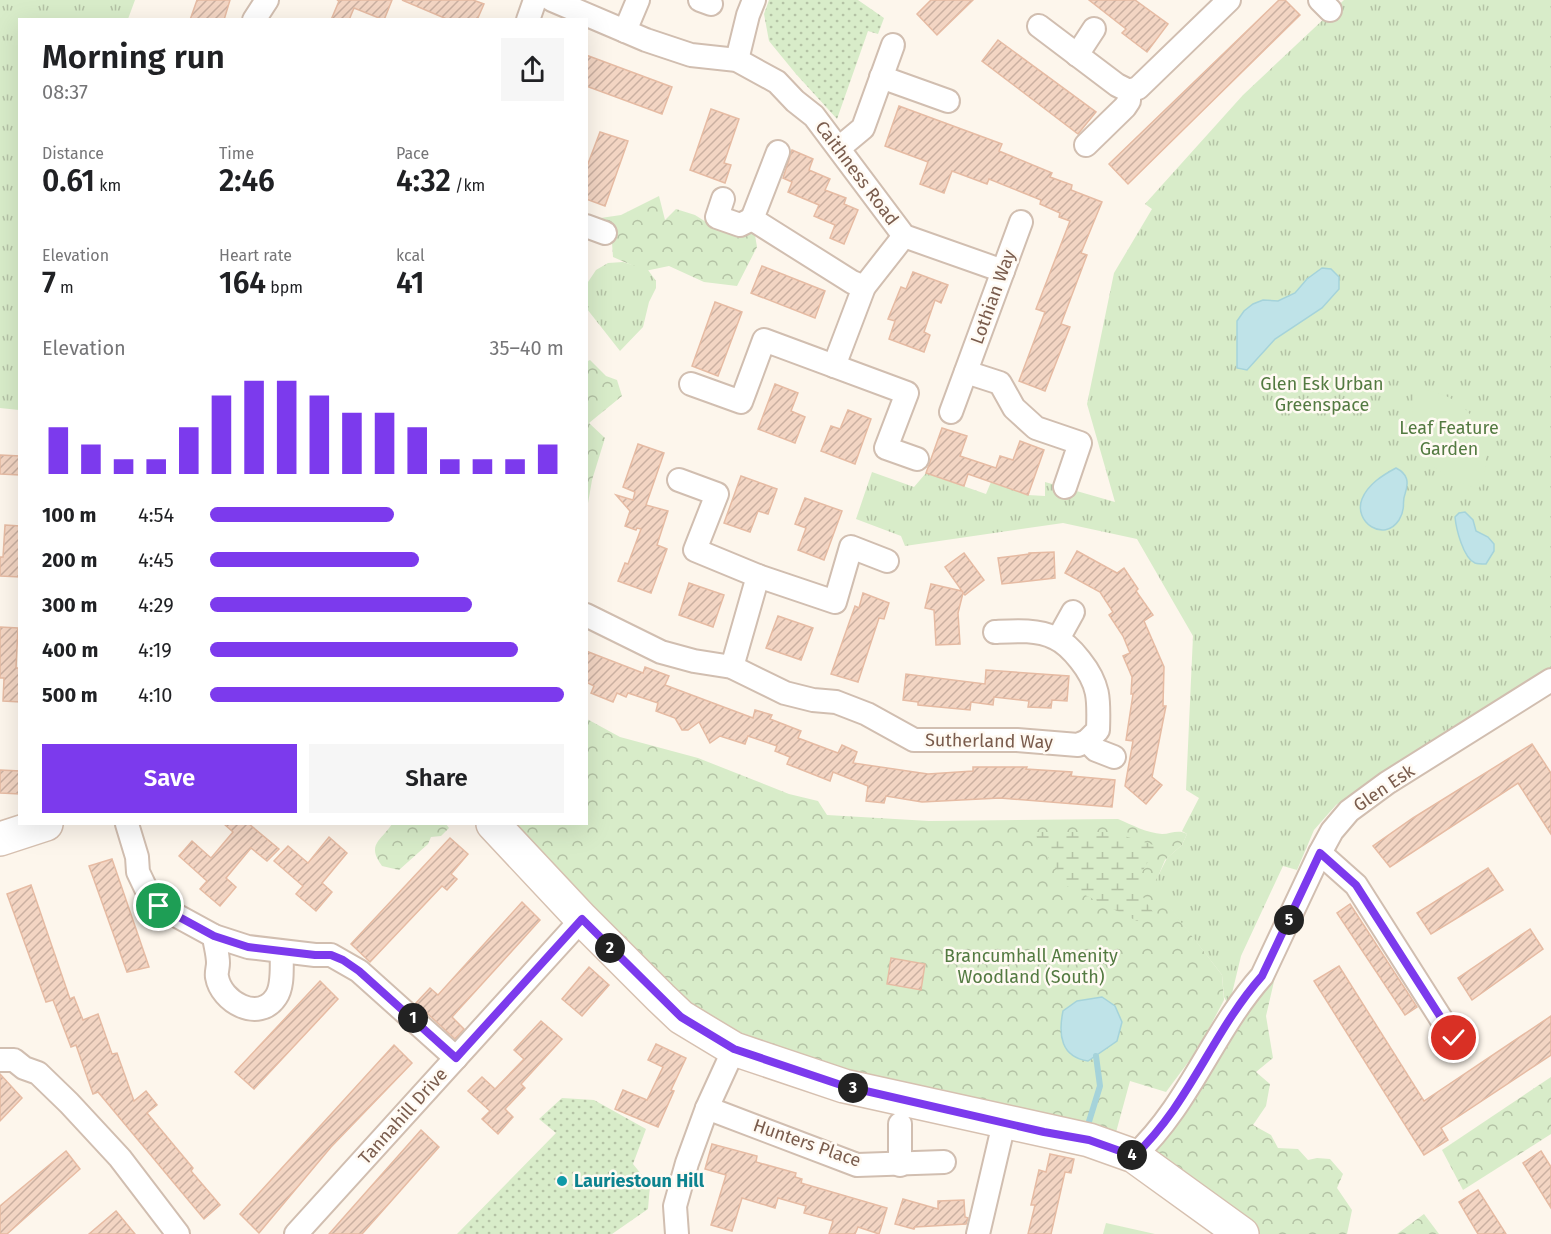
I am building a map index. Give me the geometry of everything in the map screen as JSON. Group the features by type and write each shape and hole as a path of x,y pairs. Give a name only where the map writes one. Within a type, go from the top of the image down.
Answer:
{"street":[{"path":"255,18 267,0"},
{"path":"529,18 535,0"},
{"name":"Caithness Road","path":"552,0 625,31 691,55 737,60 777,82 795,101 814,116 904,236 1003,271"},
{"path":"625,31 638,0"},
{"path":"737,60 754,0"},
{"path":"1039,26 1117,85 1129,91 1138,88 1229,0"},
{"path":"1077,55 1094,29"},
{"path":"839,148 863,128 893,45"},
{"path":"881,77 948,101"},
{"path":"1086,145 1125,107 1129,101 1129,91"},
{"path":"723,199 717,217 740,225 752,219 778,152"},
{"path":"752,219 852,282 864,287"},
{"name":"Lothian Way","path":"951,412 1021,222"},
{"path":"834,366 864,287 904,236"},
{"path":"691,384 741,402 764,340 907,393 886,448 917,459"},
{"path":"966,372 1000,383 1014,408 1036,428 1080,443 1065,487"},
{"path":"680,480 717,494 695,550 758,576 835,602 851,547 887,561"},
{"path":"732,668 758,576"},
{"path":"1058,639 1073,612"},
{"name":"Sutherland Way","path":"588,616 661,652 732,668 785,693 813,700 836,702 867,714 914,740 1017,740 1078,745 1087,741"},
{"path":"995,632 1029,631 1058,639 1071,648 1091,674 1099,700 1098,730 1087,741 1096,750 1114,757"},
{"name":"Glen Esk","path":"1134,1156 1152,1139 1177,1104 1247,992 1262,976 1320,853 1332,831 1349,811 1387,783 1551,680"},
{"path":"0,839 43,825"},
{"path":"127,825 137,857 138,872 148,893 159,906 214,936 248,947 331,955 343,960 359,971 456,1058"},
{"path":"494,825 582,919 681,1017 734,1049 844,1086 1089,1140 1134,1156 1242,1234"},
{"path":"1320,853 1356,885 1454,1038"},
{"name":"Tannahill Drive","path":"296,1234 582,919"},
{"path":"214,936 218,962 217,978 225,994 242,1006 255,1011 267,1007 276,997 281,982 282,952"},
{"path":"677,1234 675,1206 687,1163 707,1108 734,1049"},
{"path":"0,1060 14,1060 24,1068 38,1073 62,1096 120,1158 178,1234"},
{"name":"Hunters Place","path":"707,1108 857,1165 944,1162"},
{"path":"978,1234 1004,1123"},
{"path":"900,1124 900,1164"}],"green space":[{"path":"0,0 135,0 128,18 18,18 18,410 0,408"},
{"path":"769,0 858,0 884,18 878,34 868,31 837,119 769,41 764,14"},
{"name":"Glen Esk Urban Greenspace","path":"1344,0 1551,0 1551,668 1336,805 1314,830 1297,870 1283,866 1241,956 1229,1006 1224,997 1222,975 1153,886 1167,858 1182,845 1187,834 1182,831 1199,798 1186,790 1193,636 1137,539 1063,523 905,546 901,536 856,519 872,472 914,487 926,473 986,494 991,482 1028,495 1045,496 1045,482 1115,502 1087,404 1114,273 1152,209 1145,204 1243,95"},
{"path":"659,196 665,220 676,209 695,215 714,227 733,221 755,235 757,247 737,286 704,282 669,266 645,271 613,257 612,243 588,221 621,215"},
{"path":"623,262 648,270 656,281 656,288 649,302 643,327 620,351 588,310 588,282 596,270 608,263"},
{"path":"590,360 606,376 617,380 622,396 589,423 605,438 592,480 588,503 588,361"},
{"name":"Leaf Feature Garden","path":"1419,388 1439,393 1461,405 1477,425 1485,451 1486,464 1479,488 1445,475 1420,450 1412,418 1414,393"},
{"name":"Brancumhall Amenity Woodland (South)","path":"588,720 620,737 698,758 789,794 818,801 827,815 929,821 1118,819 1156,833 1187,834 1182,845 1165,860 1154,886 1222,975 1224,1000 1198,1049 1166,1092 1130,1081 1115,1136 789,1060 703,1030 494,825 588,825"},
{"path":"391,825 447,825 449,828 441,836 431,837 428,844 399,870 382,866 375,853 377,843"},
{"path":"1035,832 1111,832 1157,846 1142,872 1139,891 1153,912 1137,921 1067,886 1038,842"},
{"path":"1262,976 1275,977 1266,1016 1273,1058 1256,1072 1270,1084 1266,1106 1253,1125 1271,1135 1278,1148 1298,1149 1308,1160 1330,1159 1343,1174 1337,1188 1352,1210 1347,1234 1242,1234 1134,1156"},
{"path":"1551,1077 1551,1134 1463,1190 1442,1150"},
{"path":"562,1098 594,1100 646,1129 633,1164 650,1185 648,1209 612,1234 457,1234 556,1133 539,1119"},
{"path":"1424,1214 1439,1234 1397,1234"},
{"path":"1106,1223 1155,1234 1103,1234"}],"water":[{"path":"1322,268 1331,269 1339,277 1339,289 1322,308 1275,339 1247,370 1237,368 1237,321 1244,311 1263,300 1278,301 1295,293 1307,279"},
{"path":"1396,468 1403,473 1407,482 1403,512 1393,527 1378,530 1366,522 1362,515 1360,507 1362,499 1372,484"},
{"path":"1465,512 1473,520 1476,531 1488,537 1494,544 1494,551 1486,564 1471,560 1461,542 1455,517"},
{"path":"1102,997 1115,1006 1122,1022 1117,1041 1088,1061 1079,1059 1067,1050 1064,1044 1061,1028 1063,1011 1077,1001"}],"building":[{"path":"197,0 230,0 225,18 191,18"},
{"path":"337,0 392,0 385,18 354,8 350,18 332,18 339,1"},
{"path":"402,0 473,0 484,4 478,18 444,18"},
{"path":"931,0 973,0 937,35 917,14"},
{"path":"1089,0 1135,0 1168,24 1147,52 1122,33 1126,29"},
{"path":"1279,0 1285,0 1300,15 1128,184 1109,164"},
{"path":"998,40 1096,112 1078,134 982,61"},
{"path":"588,56 672,87 662,114 588,87"},
{"path":"899,106 1002,144 999,151 1052,173 1050,177 1072,185 1071,190 1102,202 1081,253 1087,255 1061,324 1070,327 1045,391 1019,381 1045,312 1036,309 1070,221 1059,217 1060,213 1040,204 1041,200 989,179 987,184 952,171 944,193 920,184 928,162 885,146"},
{"path":"711,109 739,119 724,163 731,165 725,183 690,170"},
{"path":"600,132 628,141 605,206 588,200 588,164"},
{"path":"792,150 813,159 809,170 830,179 825,190 846,198 844,204 858,210 844,244 830,238 835,225 814,216 819,205 788,192 792,182 783,178"},
{"path":"762,266 825,291 815,318 751,293"},
{"path":"913,272 948,285 941,303 935,300 924,332 930,335 924,352 889,339 895,321 888,319 901,287 906,289"},
{"path":"715,302 742,312 718,376 692,366"},
{"path":"775,384 798,393 791,411 805,417 795,443 758,429"},
{"path":"848,410 871,419 855,464 821,451 831,426 840,429"},
{"path":"942,428 967,436 960,456 996,468 1000,456 1013,460 1020,441 1044,450 1028,495 968,474 964,486 926,473"},
{"path":"638,444 664,453 646,505 668,511 657,545 667,549 651,593 618,581 625,563 628,564 641,529 636,530 625,526 630,511 616,495 633,500 635,492 623,487"},
{"path":"0,455 18,456 18,475 0,474"},
{"path":"741,476 777,489 768,514 758,511 750,532 724,523"},
{"path":"805,498 842,511 824,560 798,550 806,528 795,524"},
{"path":"5,525 18,526 18,577 0,576 0,557 3,557"},
{"path":"1077,551 1117,573 1124,568 1138,589 1136,591 1153,615 1144,621 1164,667 1163,706 1166,706 1152,777 1162,785 1146,804 1125,786 1133,741 1126,740 1133,694 1131,694 1132,677 1123,656 1130,653 1123,636 1109,615 1113,612 1100,592 1065,573"},
{"path":"1054,552 1055,578 1002,584 998,558"},
{"path":"964,553 984,580 965,595 963,593 958,613 960,644 936,645 934,610 925,608 931,584 962,591 945,567"},
{"path":"689,583 724,595 713,627 679,615"},
{"path":"863,593 889,603 884,619 879,618 858,682 831,674 855,606 859,608"},
{"path":"778,616 813,628 801,660 766,648"},
{"path":"0,627 18,628 16,668 18,668 18,702 3,701 4,678 0,678"},
{"path":"588,652 643,673 645,667 669,676 665,685 753,718 755,710 772,715 770,719 801,731 798,738 838,753 842,745 857,752 853,763 928,774 973,771 973,767 1027,767 1026,769 1072,772 1071,776 1115,780 1112,807 1000,798 922,802 886,796 884,803 866,801 868,786 833,772 830,781 787,764 790,757 775,751 777,746 748,736 745,744 720,736 710,743 699,722 688,730 682,730 675,718 656,711 658,703 628,693 626,697 617,693 613,702 591,693 594,686 588,683"},
{"path":"986,670 1069,676 1067,701 1052,700 1051,708 1028,707 1029,701 994,697 993,705 971,702 970,710 918,705 918,702 903,700 906,674 985,684"},
{"path":"1532,744 1551,773 1551,834 1518,783 1390,867 1373,846 1413,818"},
{"path":"0,770 18,771 18,794 0,793"},
{"path":"225,825 250,825 279,849 267,861 251,848 226,878 236,887 220,906 200,889 207,881 179,856 192,841 211,858 233,832"},
{"path":"329,837 347,853 322,883 332,892 316,911 296,894 303,886 274,861 288,846 308,863"},
{"path":"450,838 468,854 451,874 457,879 447,890 442,886 370,962 351,944"},
{"path":"112,859 149,967 127,972 89,866"},
{"path":"1488,868 1503,890 1431,934 1417,913"},
{"path":"31,885 70,999 74,997 83,1020 98,1014 112,1054 117,1053 134,1101 146,1091 157,1105 147,1113 193,1168 191,1171 220,1205 204,1219 98,1092 93,1094 76,1045 71,1047 53,1000 46,1002 7,894"},
{"path":"522,902 540,920 452,1017 464,1029 455,1039 416,1003 430,988 438,995"},
{"path":"1350,904 1417,1007 1405,1015 1337,913"},
{"path":"1530,929 1543,949 1472,1000 1458,978"},
{"path":"891,958 925,964 921,990 887,984"},
{"path":"1339,966 1424,1101 1551,1016 1551,1055 1441,1128 1448,1140 1424,1155 1314,981"},
{"path":"589,967 609,985 582,1016 562,999"},
{"path":"320,981 338,999 254,1089 235,1072"},
{"path":"541,1021 562,1039 521,1084 525,1088 505,1109 513,1117 498,1134 482,1119 490,1111 468,1091 482,1077 495,1089 524,1059 514,1050"},
{"path":"656,1044 686,1058 671,1090 674,1091 658,1127 615,1109 623,1090 647,1100 663,1067 648,1060"},
{"path":"394,1045 412,1063 331,1147 259,1233 240,1214"},
{"path":"0,1074 22,1098 0,1121"},
{"path":"421,1130 439,1147 362,1234 329,1234"},
{"path":"712,1144 757,1156 756,1162 796,1173 795,1177 802,1179 801,1183 887,1208 879,1234 858,1227 855,1234 829,1234 833,1221 804,1213 806,1206 778,1198 775,1208 742,1198 732,1231 711,1225 726,1175 705,1169"},
{"path":"66,1151 80,1169 7,1234 0,1234 0,1206"},
{"path":"1541,1151 1551,1167 1551,1208 1523,1163"},
{"path":"1050,1154 1074,1159 1071,1173 1065,1172 1051,1234 1028,1234 1035,1205 1031,1205 1039,1170 1046,1172"},
{"path":"1478,1190 1506,1234 1478,1234 1459,1202"},
{"path":"903,1199 938,1209 938,1201 964,1200 965,1217 968,1218 966,1224 915,1227 914,1229 895,1224"},
{"path":"116,1211 135,1234 89,1234"}],"waterway":[{"path":"1087,1128 1100,1086 1096,1056"}],"place":[{"name":"Lauriestoun Hill","path":"562,1181"}],"route":[{"path":"159,906 214,936 248,947 331,955 343,960 390,997 456,1058 582,919 681,1017 734,1049 844,1086 1044,1132 1089,1140 1134,1156 1152,1139 1183,1095 1247,992 1262,976 1320,853 1356,885 1454,1038"}]}
